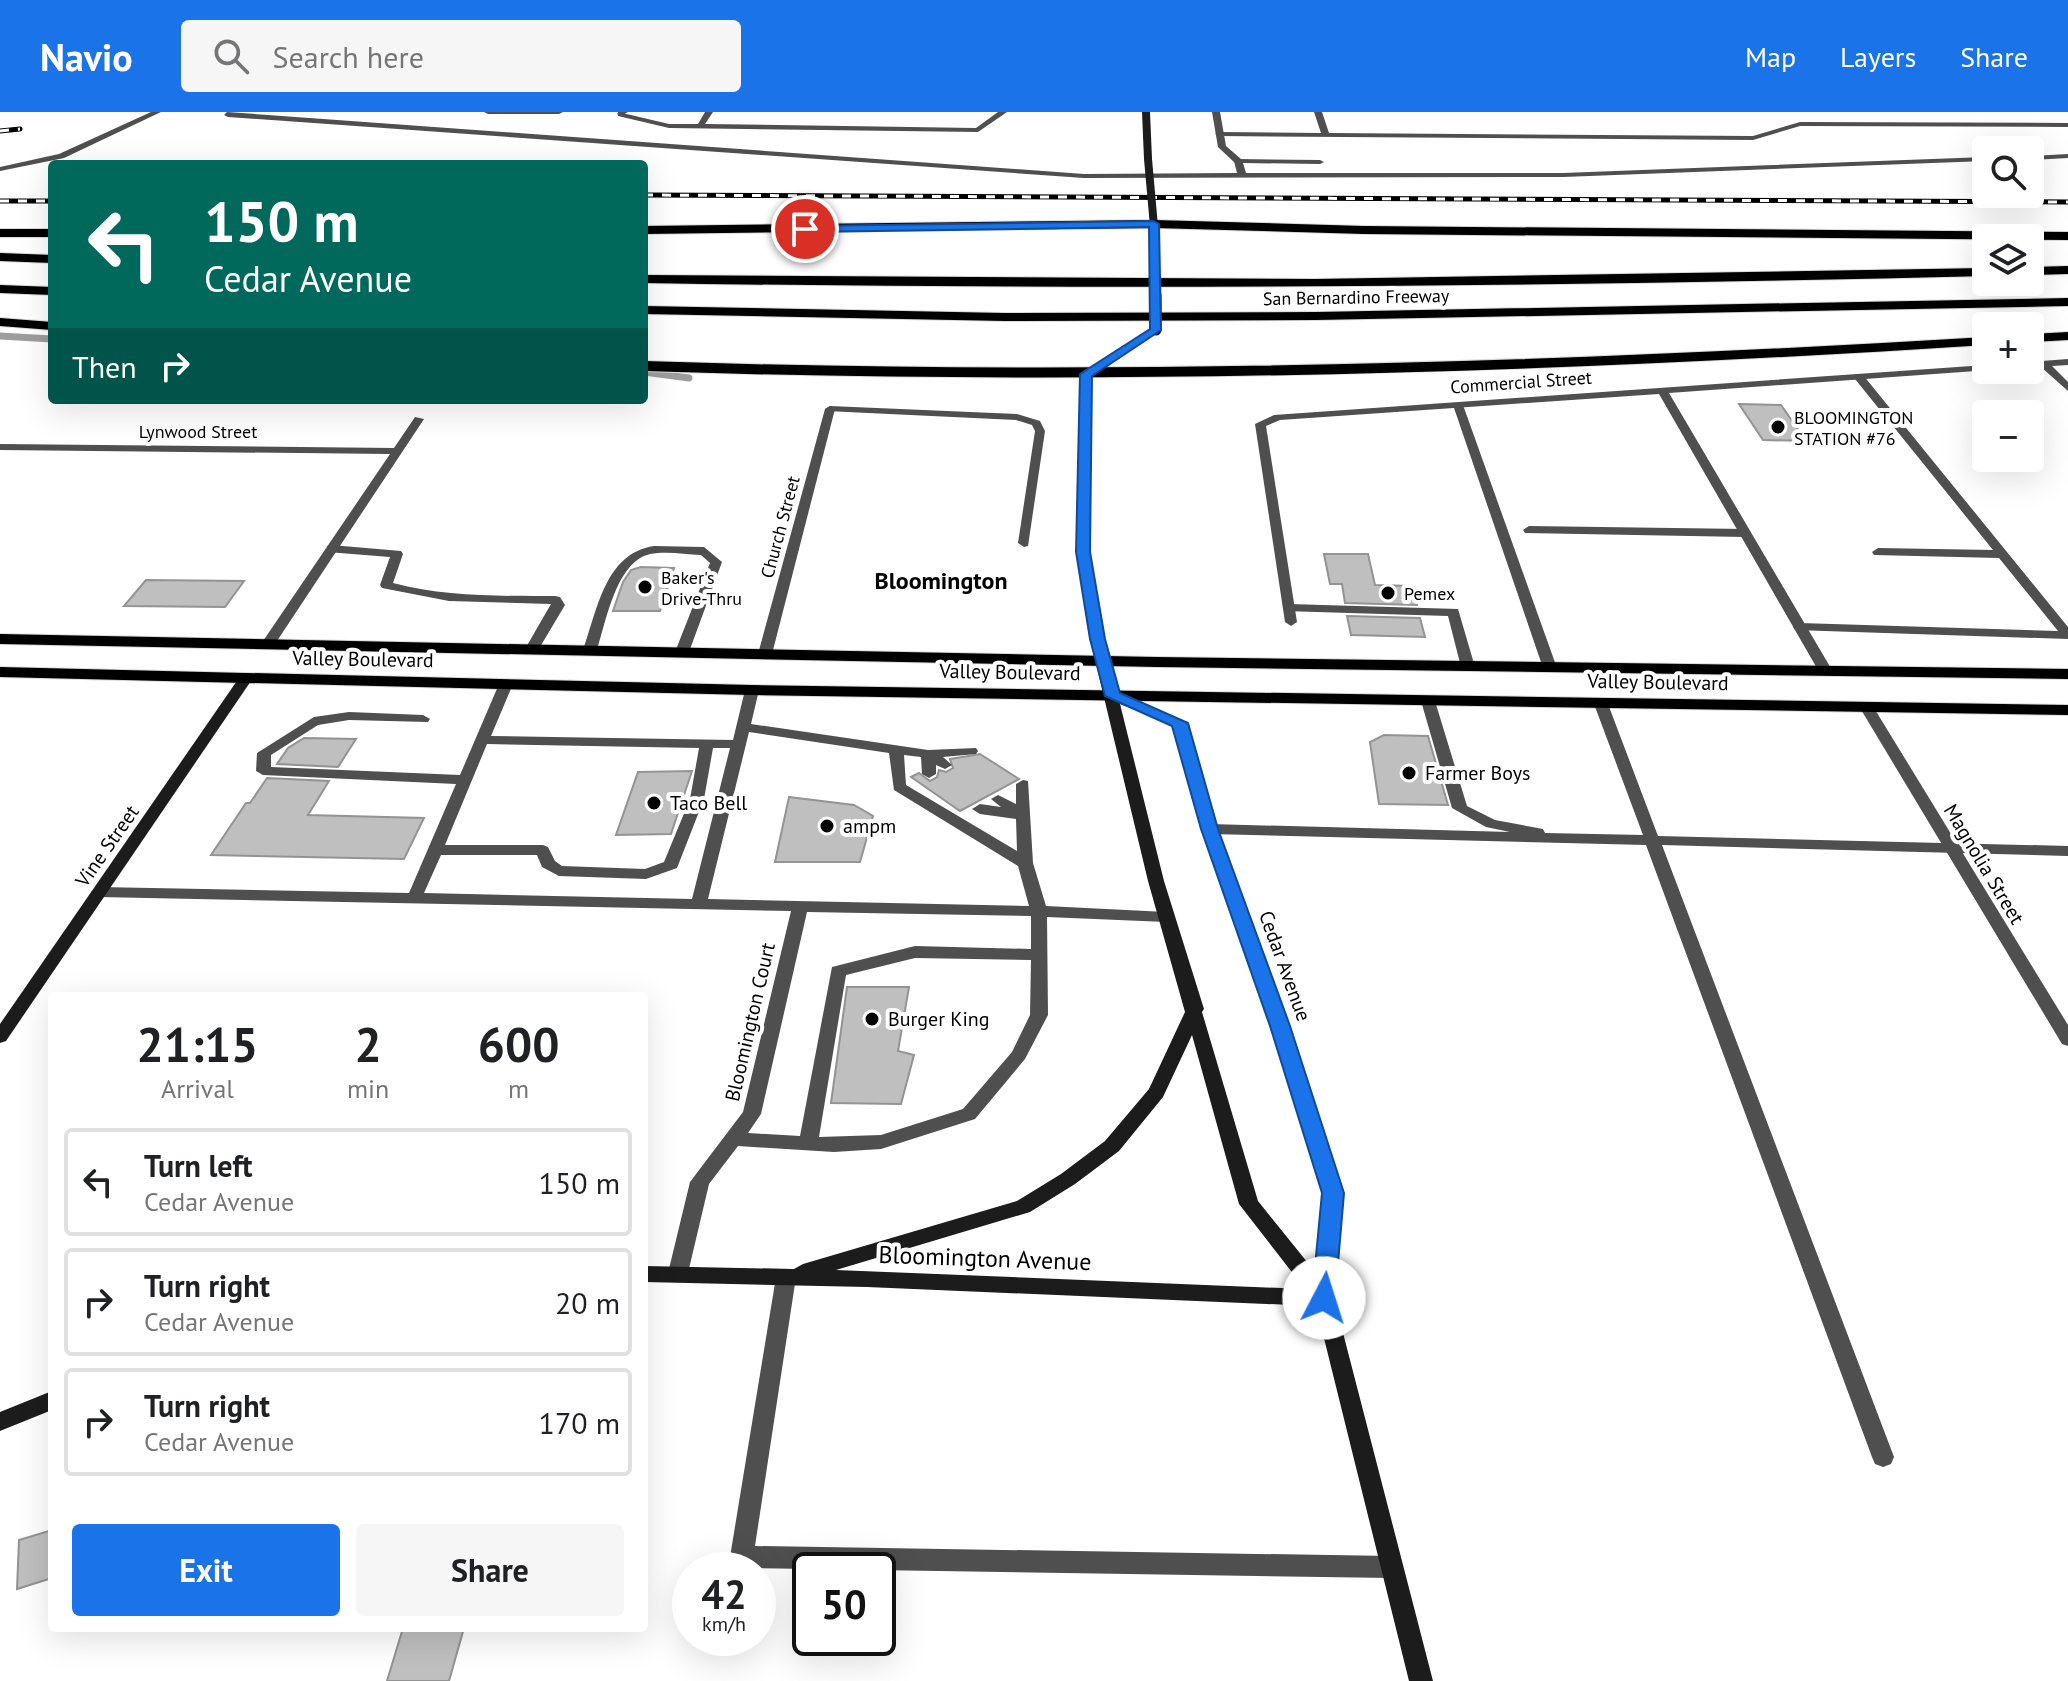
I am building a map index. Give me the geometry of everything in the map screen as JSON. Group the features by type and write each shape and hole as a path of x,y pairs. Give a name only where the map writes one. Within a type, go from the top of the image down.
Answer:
{"highway":[{"path":"648,230 1154,220 1364,230 2068,236"},
{"path":"0,233 48,233"},
{"path":"0,257 48,259"},
{"path":"2044,271 2068,270"},
{"name":"San Bernardino Freeway","path":"648,279 1004,286 1601,282 1972,272"},
{"path":"0,289 48,291"},
{"name":"San Bernardino Freeway","path":"648,310 1005,317 1207,316 2068,302"},
{"path":"0,322 48,326"},
{"path":"2044,337 2068,336"},
{"path":"648,366 1086,374 1722,358 1972,342"}],"main road":[{"path":"1086,374 1156,330 1156,248 1146,112"},
{"name":"Cedar Avenue","path":"1086,374 1083,552 1103,661 1166,917 1249,1204 1324,1298"},
{"name":"Valley Boulevard","path":"0,639 1103,661 2068,674"},
{"name":"Valley Boulevard","path":"0,672 752,690 2068,710"},
{"name":"Vine Street","path":"0,1037 246,678"},
{"name":"Cedar Avenue","path":"1113,696 1180,723 1210,829 1280,1026 1333,1193 1324,1298 1421,1681"},
{"path":"786,1277 1023,1207 1068,1179 1112,1146 1157,1092 1195,1009"},
{"name":"Bloomington Avenue","path":"648,1274 1324,1298"},
{"path":"0,1422 48,1402"}],"street":[{"path":"0,169 61,156 157,112"},
{"path":"232,112 228,115 1042,174 1563,175 1972,160"},
{"path":"488,112 559,112"},
{"path":"700,126 709,112"},
{"path":"622,113 644,122 700,126 978,130 1003,112"},
{"path":"1216,112 1222,147 1238,161 1242,175"},
{"path":"1318,112 1326,135"},
{"path":"1219,134 1753,138 1800,124 2068,125"},
{"path":"2044,157 2068,156"},
{"path":"1238,161 1320,162"},
{"path":"2044,364 2068,362"},
{"path":"2044,364 2068,388"},
{"name":"Commercial Street","path":"1468,667 1453,612 1290,615 1260,424 1278,417 1972,369"},
{"path":"1859,377 2068,635"},
{"path":"1662,390 1825,670"},
{"path":"1458,405 1550,668"},
{"name":"Church Street","path":"765,654 830,409 1017,417 1036,423 1040,431 1024,543"},
{"path":"268,644 419,419"},
{"name":"Lynwood Street","path":"0,447 396,451"},
{"path":"1529,530 1745,533"},
{"path":"331,549 397,554 386,585 406,591 452,600 555,600 559,605 532,649"},
{"path":"590,650 612,587 628,559 644,551 704,551 716,562 682,652"},
{"path":"1878,552 2002,554"},
{"path":"1800,627 2068,635"},
{"path":"414,899 506,684"},
{"path":"699,904 752,690"},
{"path":"1428,701 1460,808 1491,824 1531,829 1558,840"},
{"path":"1601,704 1650,842 1883,1457"},
{"name":"Magnolia Street","path":"1867,708 2068,1040"},
{"path":"423,719 349,716 314,721 264,753 263,771 387,779 465,780"},
{"path":"742,727 928,754 971,751"},
{"path":"482,740 738,744"},
{"path":"435,850 543,850 548,864 559,871 646,874 671,865 697,799 707,743"},
{"path":"896,750 899,787 1025,863"},
{"path":"928,754 945,765"},
{"path":"928,754 929,774"},
{"path":"736,1139 808,1144 881,1142 969,1114 1019,1055 1039,1015 1039,911 1025,863 1023,784"},
{"path":"998,799 1023,815"},
{"path":"980,809 1023,815"},
{"path":"1210,829 2068,851"},
{"path":"99,892 1039,911 1166,917"},
{"name":"Bloomington Court","path":"678,1273 700,1182 736,1139 752,1114 800,906"},
{"path":"808,1144 838,971 915,952 1039,955"},
{"path":"786,1277 742,1557 1391,1567"}],"building":[{"name":"BLOOMINGTON STATION #76","path":"1739,404 1781,405 1806,441 1763,440"},
{"path":"1324,554 1368,554 1375,585 1413,586 1417,605 1345,603 1342,584 1330,584"},
{"name":"Baker's Drive-Thru","path":"641,567 674,568 660,611 613,611 623,582 631,570"},
{"path":"146,580 244,581 225,607 124,606"},
{"path":"1347,616 1420,618 1425,637 1351,635"},
{"name":"Farmer Boys","path":"1384,735 1428,736 1448,805 1379,804 1370,742"},
{"path":"304,738 356,739 338,767 277,764 288,748"},
{"path":"980,754 1019,779 960,811 911,777 919,773 930,781 937,777 939,770 946,772 953,768 950,759"},
{"name":"Taco Bell","path":"692,771 671,834 616,835 638,772"},
{"path":"267,778 329,781 308,815 424,818 404,859 211,855"},
{"name":"ampm","path":"789,797 854,805 873,816 860,862 775,862"},
{"name":"Burger King","path":"847,987 909,987 898,1051 914,1055 901,1104 831,1103"},
{"path":"48,1531 48,1579 17,1589 19,1540"},
{"path":"402,1632 463,1632 449,1681 387,1681"}],"waterway":[{"path":"0,336 48,339"},
{"path":"648,373 689,378"}],"railway":[{"path":"0,131 20,129"},
{"path":"648,195 2068,202"},
{"path":"0,201 48,201"}],"place":[{"name":"BLOOMINGTON STATION #76","path":"1778,427"},
{"name":"Baker's Drive-Thru","path":"645,587"},
{"name":"Pemex","path":"1388,593"},
{"name":"Farmer Boys","path":"1409,773"},
{"name":"Taco Bell","path":"654,803"},
{"name":"ampm","path":"827,826"},
{"name":"Burger King","path":"872,1019"}],"district":[{"name":"Bloomington","path":"941,580"}],"route":[{"path":"805,229 1154,224 1156,330 1086,374 1083,552 1097,639 1113,696 1180,723 1210,829 1280,1026 1333,1193 1324,1298"}]}
